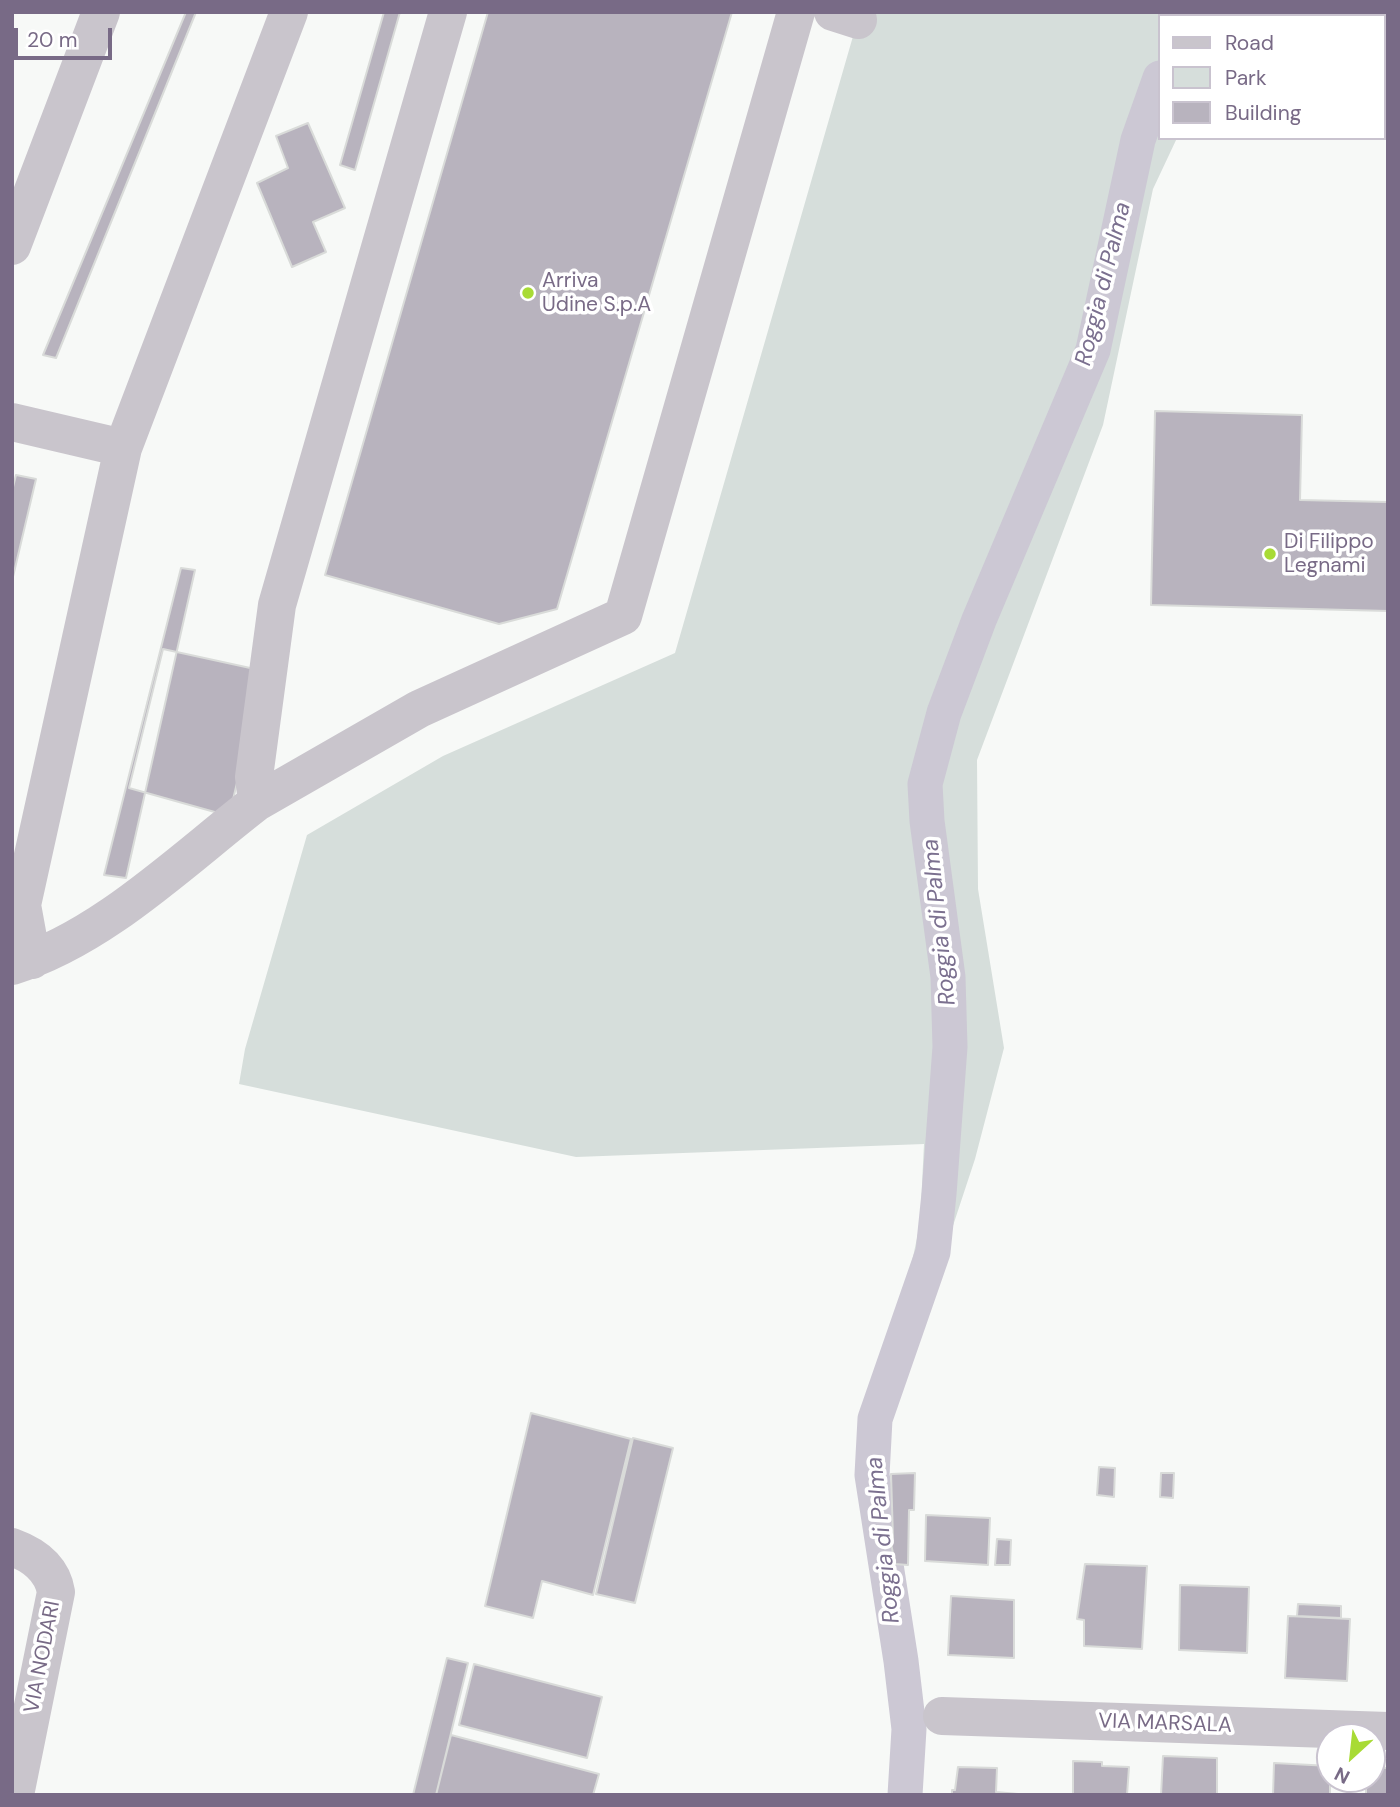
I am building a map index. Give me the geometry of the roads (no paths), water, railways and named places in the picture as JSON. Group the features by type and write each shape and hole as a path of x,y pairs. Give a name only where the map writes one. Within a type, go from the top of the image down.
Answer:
{"street":[{"path":"12,246 101,12"},
{"path":"289,12 123,448 22,905 22,963 59,950 98,926 257,802 419,709 623,616 796,12"},
{"path":"257,802 254,777 277,606 448,12"},
{"path":"12,422 123,448"},
{"name":"VIA NODARI","path":"15,1795 55,1602 54,1581 27,1556"},
{"name":"VIA MARSALA","path":"942,1716 1388,1731"}],"waterway":[{"name":"Roggia di Palma","path":"905,1795 909,1729 872,1475 875,1419 933,1252 939,1194 950,1047 948,977 927,821 925,784 944,713 979,620 1093,350 1138,140 1158,84"}],"place":[{"name":"Arriva Udine S.p.A","path":"528,293"},
{"name":"Di Filippo Legnami","path":"1270,554"}]}
